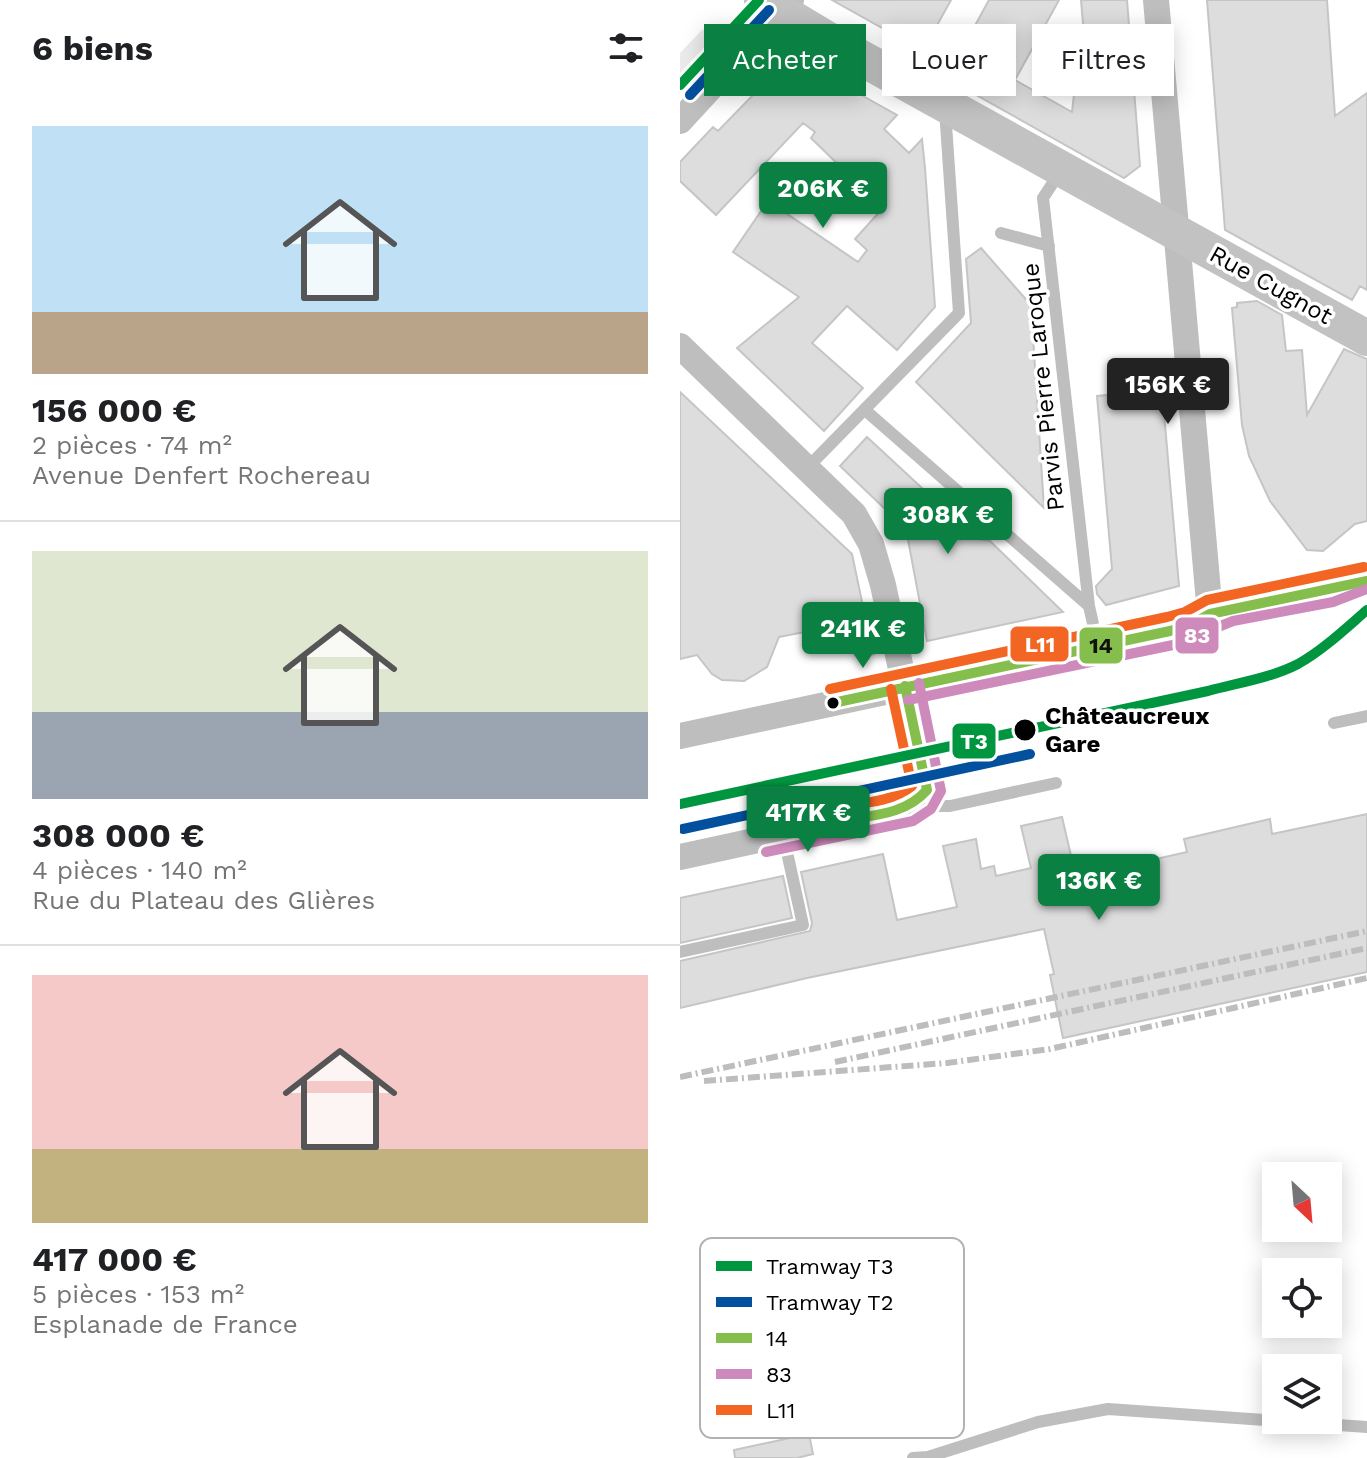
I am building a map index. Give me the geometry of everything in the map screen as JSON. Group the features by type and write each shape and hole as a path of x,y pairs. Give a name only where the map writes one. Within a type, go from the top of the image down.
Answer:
{"main road":[{"name":"Rue Cugnot","path":"778,4 944,103 1367,338"}],"street":[{"path":"1156,0 1210,614"},
{"path":"680,121 778,4"},
{"path":"680,346 854,514 871,544 927,790 921,800 910,807 680,857"},
{"path":"680,736 1190,625 1210,614 1360,580"}],"lane":[{"path":"807,468 959,313 944,103"},
{"name":"Parvis Pierre Laroque","path":"1062,169 1043,198 1089,606 1098,646"},
{"path":"1001,233 1049,246"},
{"path":"865,410 1089,606"},
{"path":"1334,723 1367,716"},
{"path":"910,807 950,806 1056,783"},
{"path":"680,952 803,925 783,834"},
{"path":"913,1458 928,1457 1038,1422 1108,1409 1367,1427"}],"shaded area":[{"path":"704,30 704,65 680,91 680,53"}],"building":[{"path":"832,0 951,0 938,24 882,24 882,28"},
{"path":"989,0 1059,0 1046,24 1032,24 1032,49 1016,78 1016,24 976,24"},
{"path":"1081,0 1127,0 1129,24 1083,24"},
{"path":"1207,0 1327,0 1335,116 1367,93 1367,290 1360,286 1352,300 1225,230"},
{"path":"1016,81 1032,90 1032,96 1044,96 1072,112 1074,96 1135,96 1140,166 1124,178 978,96 1016,96"},
{"path":"752,96 863,96 897,115 884,129 909,153 922,139 935,307 897,350 847,306 812,343 863,388 824,431 737,348 799,297 733,252 768,201 858,262 867,250 855,239 883,208 811,138 815,132 803,123 716,215 680,181 680,162 713,127 718,131"},
{"path":"981,248 1031,305 1044,508 916,382 971,323 966,259"},
{"path":"1257,301 1282,315 1286,351 1302,350 1307,415 1344,349 1367,359 1367,521 1355,524 1323,551 1307,550 1270,501 1249,456 1242,425 1232,308 1237,307 1237,303"},
{"path":"1162,390 1179,586 1106,605 1097,594 1096,586 1112,569 1097,396"},
{"path":"680,392 852,554 873,654 815,630 779,637 767,667 744,681 722,680 712,674 697,655 680,659"},
{"path":"867,437 977,539 990,541 1063,612 927,641 906,529 840,466"},
{"path":"1367,814 1367,972 1063,1038 1044,929 680,1008 680,961 810,931 812,923 801,872 883,854 897,920 957,907 943,846 976,839 981,869 994,866 996,876 1031,868 1021,826 1062,817 1076,877 1187,852 1184,839 1270,819 1272,834"},
{"path":"783,876 792,918 680,943 680,898"},
{"path":"790,1438 810,1438 813,1454 797,1458 735,1458 734,1450"}],"railway":[{"path":"680,1077 1367,931"},
{"path":"835,1062 1367,948"},
{"path":"704,1081 947,1063 1050,1049 1367,978"}],"tram line":[{"name":"T3","path":"680,85 759,0"},
{"name":"T2","path":"690,95 769,10"},
{"name":"T3","path":"680,804 1265,677 1307,658 1367,610"},
{"name":"T2","path":"683,829 1030,754"}],"transit line":[{"name":"L11","path":"830,689 1167,617 1185,612 1207,600 1364,567"},
{"name":"14","path":"833,703 1170,631 1210,614 1367,581"},
{"name":"83","path":"908,700 1173,645 1233,621 1333,602 1367,589"},
{"name":"83","path":"766,852 913,821 931,809 941,791 919,683"},
{"name":"14","path":"841,821 898,809 909,805 927,790 905,686"},
{"name":"L11","path":"838,807 886,799 912,786 891,689"}],"place":[{"name":"Châteaucreux Gare","path":"1025,730"}]}
